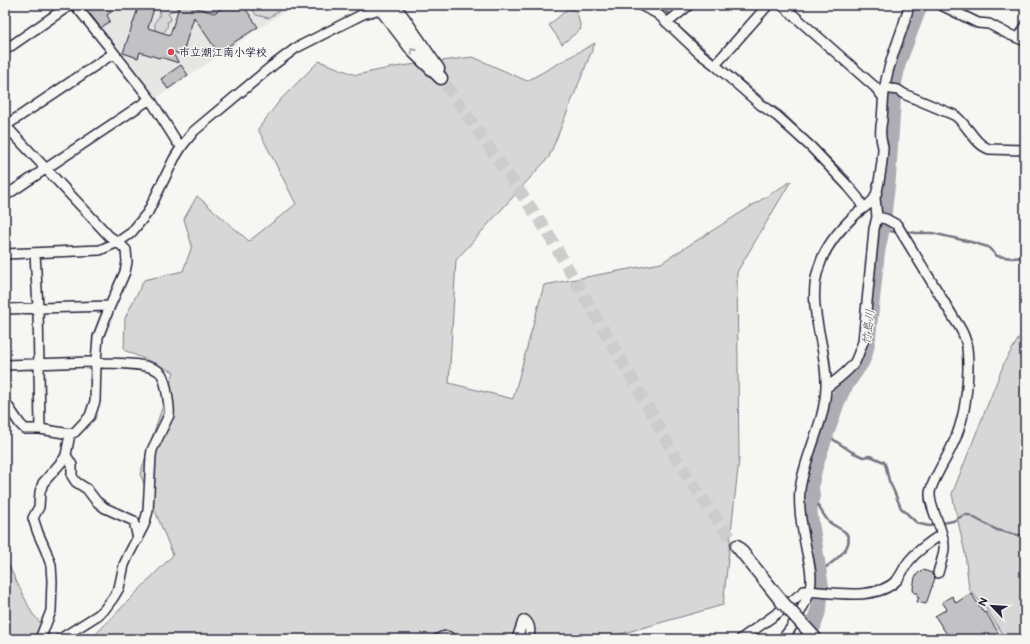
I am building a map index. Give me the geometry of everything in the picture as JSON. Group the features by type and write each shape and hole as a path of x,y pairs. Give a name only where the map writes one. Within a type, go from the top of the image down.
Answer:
{"main road":[{"path":"386,6 403,18 436,66 444,81"},
{"path":"737,546 782,603 816,639"}],"street":[{"path":"5,50 70,5"},
{"path":"75,5 150,99 177,142 182,146"},
{"path":"640,5 665,19 667,23 698,53 715,65 761,105 777,116 811,147 848,186 858,198 863,208"},
{"path":"667,23 689,5"},
{"path":"715,65 768,5"},
{"path":"782,5 875,87 904,94 958,117 985,148 1025,150"},
{"path":"826,388 854,364 862,342 874,229 881,218 875,198 883,147 881,137 889,91 889,64 906,20 909,5"},
{"path":"941,5 978,23 989,24 1008,34 1022,39 1025,27"},
{"path":"6,252 35,253 100,250 118,242 131,233 148,212 174,159 194,131 290,52 363,14 386,6"},
{"path":"5,402 25,429 40,429 70,434 75,432 90,416 95,401 98,337 125,272 127,262 126,250 109,236 5,125 114,53"},
{"path":"5,196 150,99"},
{"path":"818,592 812,580 799,506 800,488 824,407 826,388 826,372 815,310 814,288 818,267 828,245 838,232 856,214 875,198"},
{"path":"881,218 897,225 960,328 966,342 968,353 967,391 961,426 930,494 942,534 944,548 938,572"},
{"path":"35,253 38,308 40,429"},
{"path":"5,309 110,306"},
{"path":"5,365 90,362 145,365 160,372 163,376 167,391 169,415 152,450 147,516 138,539 124,565 119,588 109,604 98,616 60,639"},
{"path":"40,639 51,611 52,581 51,565 33,518 40,506 40,492 43,483 66,455 70,434"},
{"path":"66,455 72,465 72,476 76,482 87,489 105,508 134,521 147,516"},
{"path":"134,521 138,539"},
{"path":"741,639 779,612 804,591 871,593 891,585 897,580 909,561 930,542 942,534"},
{"path":"782,639 789,633 803,608 818,592"},
{"path":"517,639 523,621 525,620 529,626 529,639"},
{"path":"438,639 443,636 450,637 452,639"}],"shaded area":[{"name":"市立潮江南小学校","path":"79,5 294,5 155,99"},
{"path":"161,5 181,5 176,10 169,12 168,14 171,18 170,21 167,22 167,27 162,34 156,33 155,26 155,22 159,17"},
{"path":"250,5 287,5 269,18 256,15"},
{"path":"569,8 577,12 581,29 562,44 549,25"},
{"path":"595,43 549,157 456,260 449,383 513,399 544,285 661,263 791,181 737,272 739,459 723,605 603,639 91,639 173,555 140,474 174,372 124,350 125,318 144,280 183,271 192,246 184,219 197,196 249,241 296,204 258,129 281,99 319,61 356,75 394,67 473,57 527,81"},
{"path":"1025,328 1025,639 1006,639 987,610 969,589 965,553 952,494 1005,361"},
{"path":"5,558 32,613 54,639 5,639"}],"building":[{"path":"83,5 121,5 107,15 110,21 101,28"},
{"path":"139,5 155,5 148,28 170,35 181,5 188,5 214,13 227,5 243,5 258,27 222,50 217,51 194,17 182,55 171,51 179,63 140,52 138,58 123,53"},
{"path":"181,65 188,75 168,89 161,79"},
{"path":"923,570 932,573 935,578 926,604 917,602 919,597 917,596 918,593 914,593 913,589 915,577"},
{"path":"971,593 984,613 986,612 1002,639 950,639 935,616 947,609 942,602 952,596 956,603"}],"waterway":[{"path":"658,5 670,15"},
{"name":"竹島川","path":"806,639 810,636 819,608 821,587 809,504 812,496 812,478 837,402 843,389 862,361 865,353 888,177 894,83 898,63 920,5"},
{"path":"675,24 715,59"},
{"path":"721,64 781,112 849,178"},
{"path":"882,228 892,232 899,232"},
{"path":"904,231 932,233 971,242 988,247 997,256 1012,258 1025,257"},
{"path":"828,429 834,440 852,452 863,457 870,456 884,462 889,481 901,508 916,522 929,526 935,525"},
{"path":"812,496 829,522 845,532 848,537 848,543 841,555 819,572"},
{"path":"943,523 953,521 964,515 969,515 997,530 1017,535 1025,535"}],"tunnel":[{"path":"446,85 543,225 677,460 711,511 737,546"}],"place":[{"name":"市立潮江南小学校","path":"171,52"}]}
